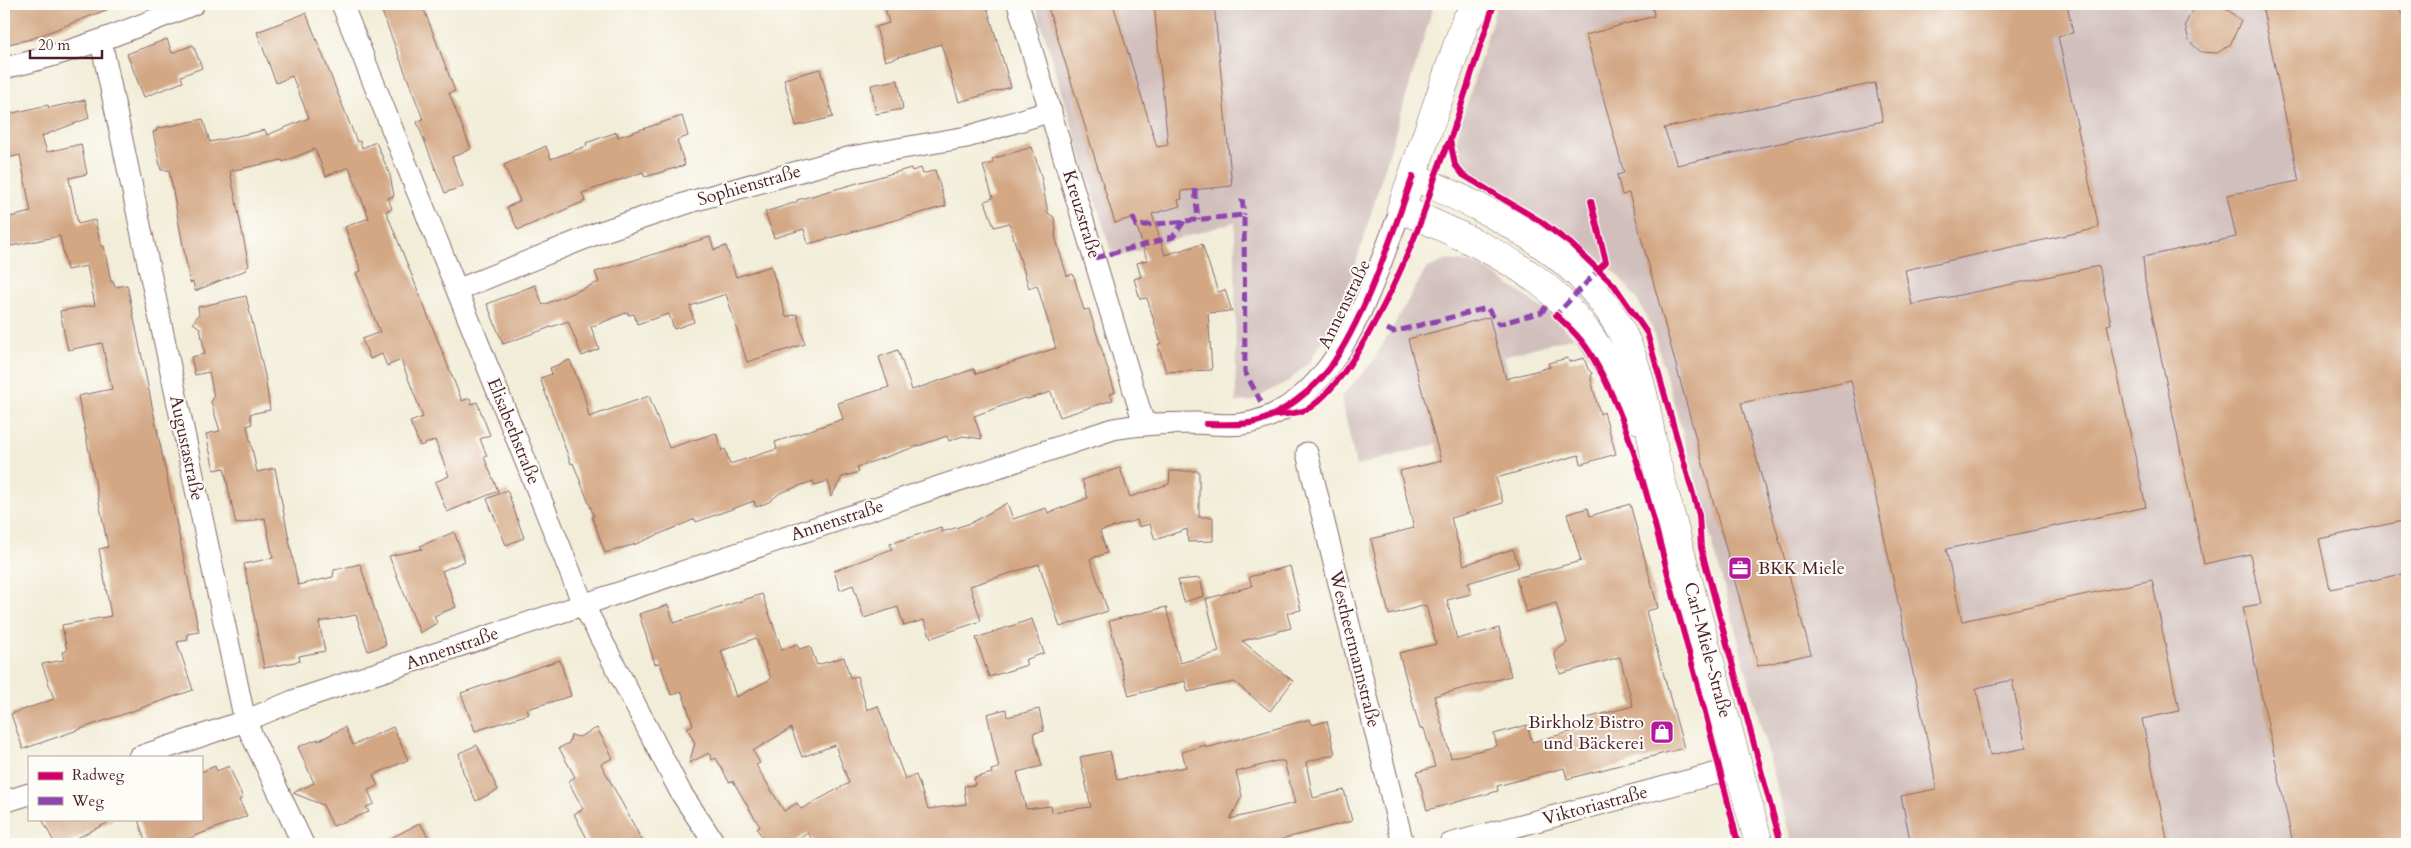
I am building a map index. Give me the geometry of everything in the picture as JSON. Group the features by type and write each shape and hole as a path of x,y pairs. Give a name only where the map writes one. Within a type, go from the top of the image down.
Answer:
{"street":[{"path":"4,68 101,41 194,4"},
{"name":"Elisabethstraße","path":"342,4 583,604 681,793 714,844"},
{"name":"Kreuzstraße","path":"1018,4 1144,424"},
{"path":"1413,176 1469,9"},
{"name":"Augustastraße","path":"101,41 246,721 302,844"},
{"name":"Sophienstraße","path":"457,290 598,233 693,201 851,157 968,136 1051,111"},
{"name":"Annenstraße","path":"142,756 246,721 293,701 1113,428 1144,424 1239,424 1265,418 1298,399 1328,370 1352,329 1402,209 1413,176"},
{"name":"Carl-Miele-Straße","path":"1413,176 1490,213 1535,240 1586,283 1610,312 1625,340 1646,405 1655,457 1760,844"},
{"name":"Carl-Miele-Straße","path":"1402,209 1480,245 1534,278 1564,306 1586,330 1602,353 1655,457"},
{"name":"Westheermannstraße","path":"1307,453 1403,844"},
{"name":"Viktoriastraße","path":"1450,844 1740,766"},
{"path":"4,802 28,794"}],"shaded area":[{"path":"1035,4 1434,4 1353,273 1335,319 1311,360 1289,381 1251,401 1236,402 1235,222 1113,258"},
{"path":"1497,4 2407,4 2407,844 1792,844 1695,477 1652,327 1636,298 1617,274 1566,232 1477,180 1460,162 1456,152 1456,140"},
{"path":"1447,260 1472,263 1488,270 1550,314 1574,337 1504,356 1520,421 1356,466 1341,397 1372,363 1426,269"}],"building":[{"path":"4,4 119,5 31,39 4,45"},
{"path":"379,4 422,4 455,91 449,93 471,149 452,157 463,186 445,193 417,122 423,119"},
{"path":"884,4 986,4 1011,87 959,102 941,44 885,61 876,27 889,23"},
{"path":"1047,4 1113,4 1157,147 1168,145 1154,4 1214,4 1232,186 1181,191 1182,199 1178,200 1180,206 1152,214 1165,255 1202,244 1218,292 1225,290 1232,311 1208,313 1212,370 1166,372 1158,344 1161,344 1147,298 1140,299 1134,279 1141,277 1137,263 1147,260 1134,217 1115,223"},
{"path":"1652,4 2067,4 2073,33 2058,36 2099,228 1905,270 1912,305 2099,266 2111,324 2107,325 2146,507 1946,549 1962,621 2152,580 2179,711 2142,719 2168,844 1911,844 1901,796 1936,789 1933,767 1851,380 1741,403 1811,654 1758,666 1629,193 1622,195 1617,175 1624,173 1586,35 1654,16","holes":["1875,83 1883,121 1677,165 1664,128","2012,680 2026,748 1990,755 1976,688"]},
{"path":"2203,4 2221,4 2241,21 2230,45 2217,53 2201,52 2189,41 2185,25 2192,11"},
{"path":"2290,4 2394,4 2407,20 2407,520 2319,539 2330,589 2407,573 2407,844 2293,844 2243,607 2261,604 2250,554 2204,564 2145,280 2143,257 2236,237 2227,195 2299,181 2263,10"},
{"path":"306,13 357,142 360,141 362,148 376,142 390,175 394,196 388,198 392,209 386,211 462,401 470,398 472,404 477,402 490,435 480,439 487,456 484,457 498,491 447,512 435,482 449,476 435,440 420,446 410,422 423,417 401,360 387,366 382,354 370,359 362,339 380,332 356,273 361,271 345,227 369,218 349,167 326,176 315,149 283,162 282,160 230,171 249,266 246,267 246,270 195,291 193,282 190,283 169,170 161,170 153,132 157,131 156,129 203,119 210,142 265,130 267,135 309,118 292,76 276,83 257,32"},
{"path":"167,39 172,53 193,45 202,68 181,76 183,82 144,97 127,54"},
{"path":"820,69 833,117 796,126 784,79"},
{"path":"898,80 903,109 876,114 871,85"},
{"path":"85,100 89,118 42,136 47,152 81,144 87,174 69,178 78,224 95,220 101,246 104,246 111,282 113,281 115,287 127,285 199,632 187,634 188,640 177,642 193,690 23,749 11,714 54,699 42,664 64,660 62,652 67,651 62,625 111,616 99,549 108,547 78,396 112,389 102,343 68,350 64,332 60,311 95,305 87,266 67,270 60,236 11,246 5,218 31,212 20,155 4,159 4,115 48,105 49,108"},
{"path":"682,116 688,136 677,140 685,165 645,177 643,172 582,193 585,201 518,230 507,207 520,201 504,165 546,146 551,159 587,146 586,143 617,132 618,137"},
{"path":"1032,147 1041,176 1048,213 1054,217 1055,236 1067,276 1073,274 1084,310 1089,309 1115,392 1110,394 1113,400 1060,417 1051,392 1028,399 1024,398 974,416 982,439 963,436 949,441 947,436 857,467 859,472 842,477 831,497 828,481 815,485 813,481 780,493 769,502 756,507 754,501 696,522 695,519 636,544 605,553 592,516 594,516 573,463 571,464 540,378 552,374 550,368 570,360 584,395 589,417 649,396 669,448 716,433 722,451 725,449 730,464 777,449 775,442 843,419 838,403 889,387 879,357 898,350 912,390 974,369 976,374 1056,348 1037,285 1029,288 1009,223 994,227 985,201 993,198 983,166 993,163 992,159"},
{"path":"911,168 912,171 921,168 923,174 935,170 946,206 808,244 804,229 774,238 765,212 797,202 797,200"},
{"path":"710,237 714,250 726,246 736,277 771,266 786,317 797,314 805,344 747,362 726,294 690,306 694,322 674,329 669,314 637,324 634,314 628,315 628,312 591,327 599,349 582,356 568,321 503,344 487,304 535,285 543,305 599,282 595,272"},
{"path":"246,296 265,376 270,410 250,414 252,424 247,426 257,472 275,468 298,585 333,577 334,570 360,564 386,645 368,651 356,615 319,622 325,651 299,656 300,661 264,668 244,564 273,558 265,518 236,524 224,468 214,470 206,434 220,431 211,402 214,397 209,372 195,375 191,357 205,354 200,328 193,323 199,314 198,307"},
{"path":"1489,317 1506,379 1550,367 1548,363 1568,358 1569,362 1584,358 1588,369 1592,373 1591,380 1600,414 1604,412 1616,454 1581,464 1579,455 1496,478 1503,503 1451,518 1464,565 1513,549 1519,567 1468,583 1471,594 1447,600 1457,639 1499,628 1511,676 1434,696 1451,758 1497,746 1494,734 1527,725 1532,742 1586,728 1583,719 1633,706 1620,657 1560,674 1554,652 1567,643 1556,603 1526,612 1516,578 1581,561 1567,514 1588,508 1590,516 1630,504 1658,608 1646,611 1684,748 1567,779 1564,768 1497,786 1498,791 1427,810 1417,772 1435,767 1424,728 1420,729 1399,653 1436,644 1426,605 1389,615 1371,539 1414,528 1400,471 1441,461 1408,339"},
{"path":"1120,468 1130,497 1169,484 1170,471 1199,471 1199,517 1213,517 1213,541 1188,542 1187,529 1155,540 1150,524 1139,527 1137,520 1100,531 1107,553 1090,559 1108,611 1060,627 1039,564 970,586 981,621 931,638 924,620 904,626 898,607 864,618 853,585 840,590 834,571 892,549 890,544 941,527 942,532 971,523 1007,503 1013,519 1046,508 1048,513 1088,498 1082,480"},
{"path":"507,490 524,538 506,545 487,499"},
{"path":"454,532 465,561 442,571 456,607 434,616 437,623 420,633 389,556 422,549 420,546"},
{"path":"1290,566 1301,610 1287,613 1291,628 1242,641 1293,681 1270,711 1234,682 1188,692 1185,681 1129,696 1109,621 1166,607 1180,663 1219,652 1206,599 1252,586 1249,577"},
{"path":"1200,578 1204,596 1184,602 1178,580"},
{"path":"762,594 782,650 797,644 799,649 810,646 817,665 844,657 850,678 857,676 867,710 878,706 905,779 916,775 928,809 966,804 964,786 975,785 974,778 992,773 991,770 999,768 987,714 1006,709 1007,717 1039,709 1044,731 1033,733 1042,766 1017,772 1026,809 1051,806 1052,812 1091,807 1080,757 1110,751 1117,780 1186,767 1182,752 1206,745 1206,748 1310,719 1312,725 1327,721 1335,754 1306,762 1313,798 1344,790 1352,821 1263,844 815,844 808,833 791,844 767,844 757,829 760,827 733,781 729,782 716,758 712,760 709,753 689,763 695,743 687,728 693,725 682,692 671,695 660,663 655,664 639,614 668,605 674,623","holes":["756,638 771,679 736,697 721,651","791,728 802,757 835,745 849,783 801,809 797,803 784,811 756,765 760,763 753,751","1277,761 1284,761 1295,803 1230,819 1242,796 1236,772"]},
{"path":"1032,619 1044,653 1025,660 1027,665 989,677 976,638"},
{"path":"560,660 571,696 527,709 529,714 475,731 461,693"},
{"path":"345,727 353,745 393,727 408,760 373,775 378,786 368,790 374,804 366,807 369,812 333,826 323,805 293,793 314,783 298,747 318,739 318,741"},
{"path":"597,728 613,758 601,764 644,844 590,844 574,814 583,809 568,781 575,777 559,748 569,743 571,735 579,737"},
{"path":"477,745 498,790 476,801 463,772 459,753"},
{"path":"215,766 217,771 229,766 243,798 239,800 247,816 174,844 146,844 138,820 202,820 202,772"},
{"path":"43,820 113,820 65,844 55,844"},
{"path":"420,823 432,844 380,844"}],"marked path":[{"path":"1195,189 1198,220"},
{"path":"1242,199 1244,215"},
{"path":"1133,217 1136,226 1244,215 1245,372 1261,402"},
{"path":"1095,258 1173,237 1185,220"},
{"path":"1559,318 1556,315 1601,267"},
{"path":"1387,329 1393,332 1487,308 1499,324 1542,312 1546,306"}],"cycle path":[{"path":"1270,416 1307,409 1328,392 1345,371 1376,320 1403,265 1422,218 1438,168 1450,140 1494,4"},
{"path":"1450,140 1455,165 1463,175 1540,221 1571,244 1614,285 1647,333 1699,515 1701,548 1781,844"},
{"path":"1206,424 1246,424 1268,418 1297,399 1329,369 1355,325 1377,276 1413,176"},
{"path":"1591,201 1606,262 1598,270"},
{"path":"1556,315 1581,340 1593,358 1607,385 1632,446 1708,724 1738,844"}],"place":[{"name":"BKK Miele","path":"1740,568"},
{"name":"Birkholz Bistro und Bäckerei","path":"1662,732"}]}
